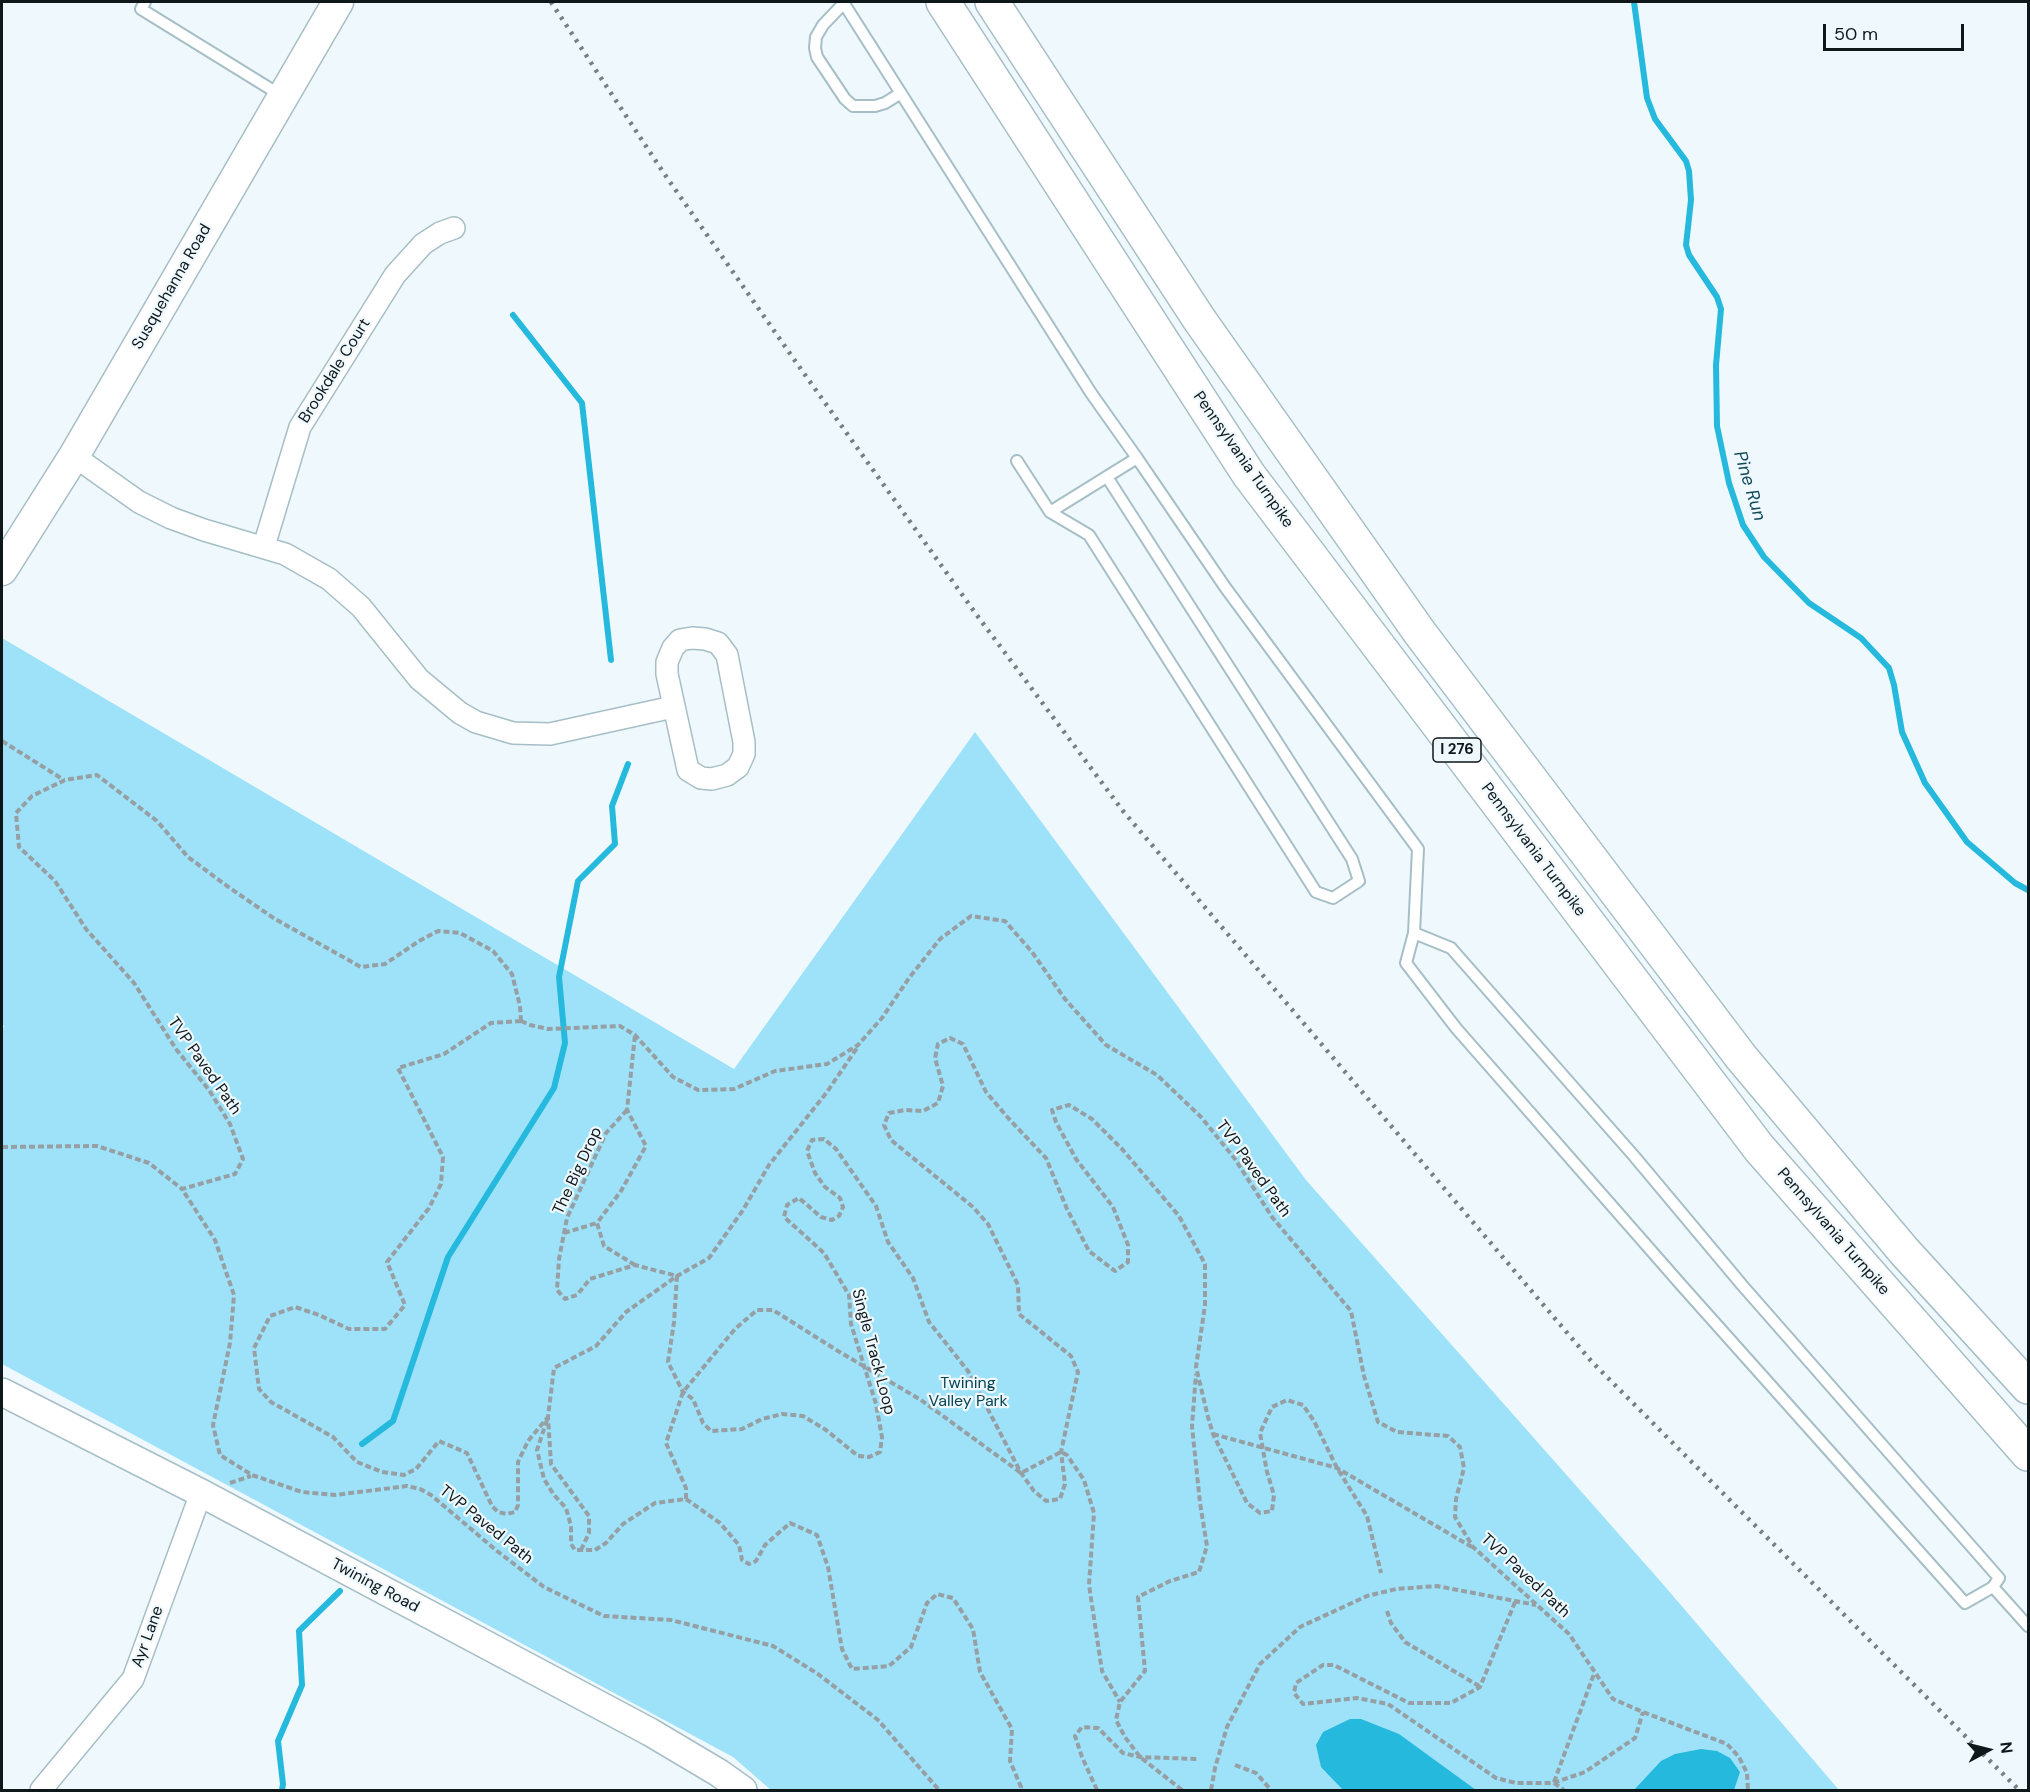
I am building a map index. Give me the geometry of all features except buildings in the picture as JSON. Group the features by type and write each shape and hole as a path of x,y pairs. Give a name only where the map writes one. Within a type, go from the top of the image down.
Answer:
{"highway":[{"name":"Pennsylvania Turnpike","path":"943,2 1249,475 1759,1148 2028,1454"},
{"name":"I 276","path":"992,2 1199,319 1420,633 1741,1057 1904,1251 2028,1387"}],"main road":[{"name":"Susquehanna Road","path":"2,570 74,456 338,2"}],"street":[{"name":"Brookdale Court","path":"264,546 300,427 395,275 423,244 440,233 454,228"},
{"path":"74,456 139,502 171,518 285,554 329,579 361,607 419,679 460,713 491,728 513,734 550,734 673,707"},
{"path":"692,638 718,643 727,655 744,742 744,754 738,767 727,775 712,779 701,778 688,770 673,707 667,662 673,648 680,640 692,638"},
{"name":"Twining Road","path":"2,1392 201,1493 650,1732 719,1773 743,1791"},
{"name":"Ayr Lane","path":"40,1791 133,1678 201,1493"}],"lane":[{"path":"145,2 141,9 282,96"},
{"path":"902,93 875,106 853,106 845,99 817,57 814,48 816,37 843,2 902,93 1091,393 1225,587 1418,849 1414,933 1406,963 1449,1019 1691,1296 1965,1603 1993,1587 1999,1578 1451,948 1414,933"},
{"path":"1050,512 1137,458"},
{"path":"1017,461 1050,512 1089,535 1316,892 1333,898 1359,881 1352,859 1107,477"},
{"path":"1993,1587 2028,1626"}],"path":[{"path":"2,741 65,780"},
{"name":"TVP Paved Path","path":"520,1021 520,1006 512,974 493,951 460,933 438,931 385,964 361,968 275,919 227,886 188,857 157,820 97,775 65,780 32,796 16,813 19,847 56,881 86,929 134,984 176,1049 209,1090 230,1124 243,1160 235,1174 182,1189 215,1240 234,1295 230,1343 213,1425 220,1455 252,1476 302,1492 335,1495 408,1486 420,1489 431,1495 544,1587 604,1616 671,1620 773,1646 818,1674 878,1720 939,1791"},
{"name":"TVP Paved Path","path":"635,1035 673,1077 698,1090 734,1089 775,1071 827,1064 858,1045 882,1017 940,939 971,916 1005,921 1032,952 1065,999 1106,1045 1157,1075 1201,1118 1235,1159 1272,1216 1351,1311 1364,1376 1378,1422 1397,1432 1448,1436 1460,1448 1464,1468 1456,1499 1455,1517 1473,1547 1569,1634 1614,1699 1726,1744 1739,1756 1747,1773 1748,1791"},
{"path":"548,1417 528,1441 518,1462 518,1505 515,1512 507,1514 498,1512 492,1506 467,1453 439,1441 416,1469 404,1475 382,1472 357,1462 333,1437 271,1402 259,1389 255,1347 270,1316 295,1307 349,1329 385,1329 405,1305 387,1263 433,1200 441,1184 442,1157 399,1068 444,1054 491,1023 520,1021 530,1026 548,1029 620,1026 635,1035 627,1110 646,1146 621,1191 597,1223 564,1233"},
{"name":"Single Track Loop","path":"677,1276 674,1322 668,1362 683,1392 693,1399 703,1423 711,1431 742,1429 762,1419 782,1413 803,1416 826,1430 858,1456 870,1457 880,1452 882,1437 876,1404 851,1324 849,1295 824,1253 784,1217 787,1204 799,1198 821,1217 832,1220 839,1216 843,1208 840,1198 825,1187 815,1173 807,1151 812,1140 824,1140 836,1149 876,1206 888,1242 913,1278 929,1322 968,1371 1021,1473 1034,1491 1046,1501 1060,1499 1065,1484 1061,1452 1078,1372 1071,1356 1018,1314 1018,1285 988,1224 973,1207 891,1140 884,1125 889,1113 905,1110 923,1111 938,1103 943,1086 935,1058 938,1044 950,1038 963,1044 986,1092 1046,1158 1067,1209 1089,1251 1115,1271 1128,1262 1128,1245 1113,1207 1076,1159 1052,1110 1069,1105 1092,1119 1122,1149 1179,1216 1205,1264 1205,1305 1197,1367 1213,1434 1247,1503 1260,1513 1272,1511 1274,1495 1260,1433 1272,1407 1287,1400 1304,1406 1337,1468 1367,1516 1381,1573"},
{"path":"581,1551 589,1533 589,1516 551,1464 548,1417 554,1368 596,1346 626,1312 677,1276 709,1258 743,1210 769,1166 827,1092 858,1045"},
{"name":"The Big Drop","path":"627,1110 606,1133 567,1218 559,1259 557,1290 565,1299 577,1295 590,1280 635,1265"},
{"path":"2,1147 97,1146 149,1163 182,1189"},
{"path":"597,1223 604,1246 635,1265 677,1276"},
{"path":"686,1499 686,1488 666,1443 683,1392 735,1329 757,1310 773,1310 921,1400 1021,1473 1061,1452 1066,1455 1084,1480 1094,1513 1089,1585 1102,1671 1120,1702"},
{"path":"1182,1791 1140,1757 1116,1720 1120,1702 1145,1671 1138,1597 1170,1581 1199,1572 1208,1546 1200,1503 1192,1426 1197,1367"},
{"path":"548,1417 537,1450 544,1479 566,1508 571,1526 571,1544 575,1550 595,1550 606,1543 623,1524 655,1503 686,1499 720,1523 739,1545 742,1560 748,1564 756,1561 765,1545 789,1523 817,1535 828,1567 842,1649 852,1669 889,1666 911,1647 927,1603 938,1594 953,1598 973,1629 980,1672 1012,1729 1010,1761 1021,1789"},
{"path":"1213,1434 1337,1468 1473,1547"},
{"path":"1211,1791 1227,1727 1260,1664 1300,1627 1367,1596 1396,1589 1437,1586 1536,1605"},
{"path":"1515,1602 1480,1687 1451,1703 1409,1703 1334,1665 1323,1665 1296,1683 1294,1693 1303,1704 1357,1698 1388,1704 1496,1778 1516,1783 1553,1783 1585,1772 1635,1738 1643,1712"},
{"path":"1388,1611 1391,1623 1405,1642 1480,1687"},
{"path":"1553,1783 1594,1673"},
{"path":"1097,1791 1082,1757 1076,1736 1082,1727 1098,1728 1123,1754 1140,1757 1168,1756 1197,1759"},
{"path":"1235,1765 1256,1773 1271,1791"},
{"path":"1553,1783 1564,1791"}],"green space":[{"name":"Twining Valley Park","path":"2,638 734,1069 975,732 1306,1180 1662,1583 1839,1790 771,1790 733,1757 2,1364 2,1030 4,1026 2,1024"}],"shaded area":[{"path":"1350,1719 1361,1719 1399,1734 1476,1790 1343,1790 1321,1767 1316,1745 1323,1732"},
{"path":"1701,1749 1717,1751 1730,1758 1740,1772 1734,1790 1634,1790 1661,1761 1675,1754"}],"waterway":[{"name":"Pine Run","path":"1634,2 1647,98 1655,119 1686,161 1689,171 1691,200 1686,245 1689,255 1717,297 1721,309 1716,365 1717,426 1729,483 1743,525 1764,557 1809,603 1861,638 1889,668 1902,732 1925,783 1967,842 2015,883 2028,890"},
{"path":"513,315 582,403 611,660"},
{"path":"362,1444 393,1421 448,1257 554,1088 565,1043 559,977 578,881 615,844 612,806 628,764"},
{"path":"282,1790 278,1741 302,1685 299,1631 340,1591"}],"railway":[{"path":"551,2 663,172 798,365 976,614 1123,811 1592,1362 2019,1790"}]}
